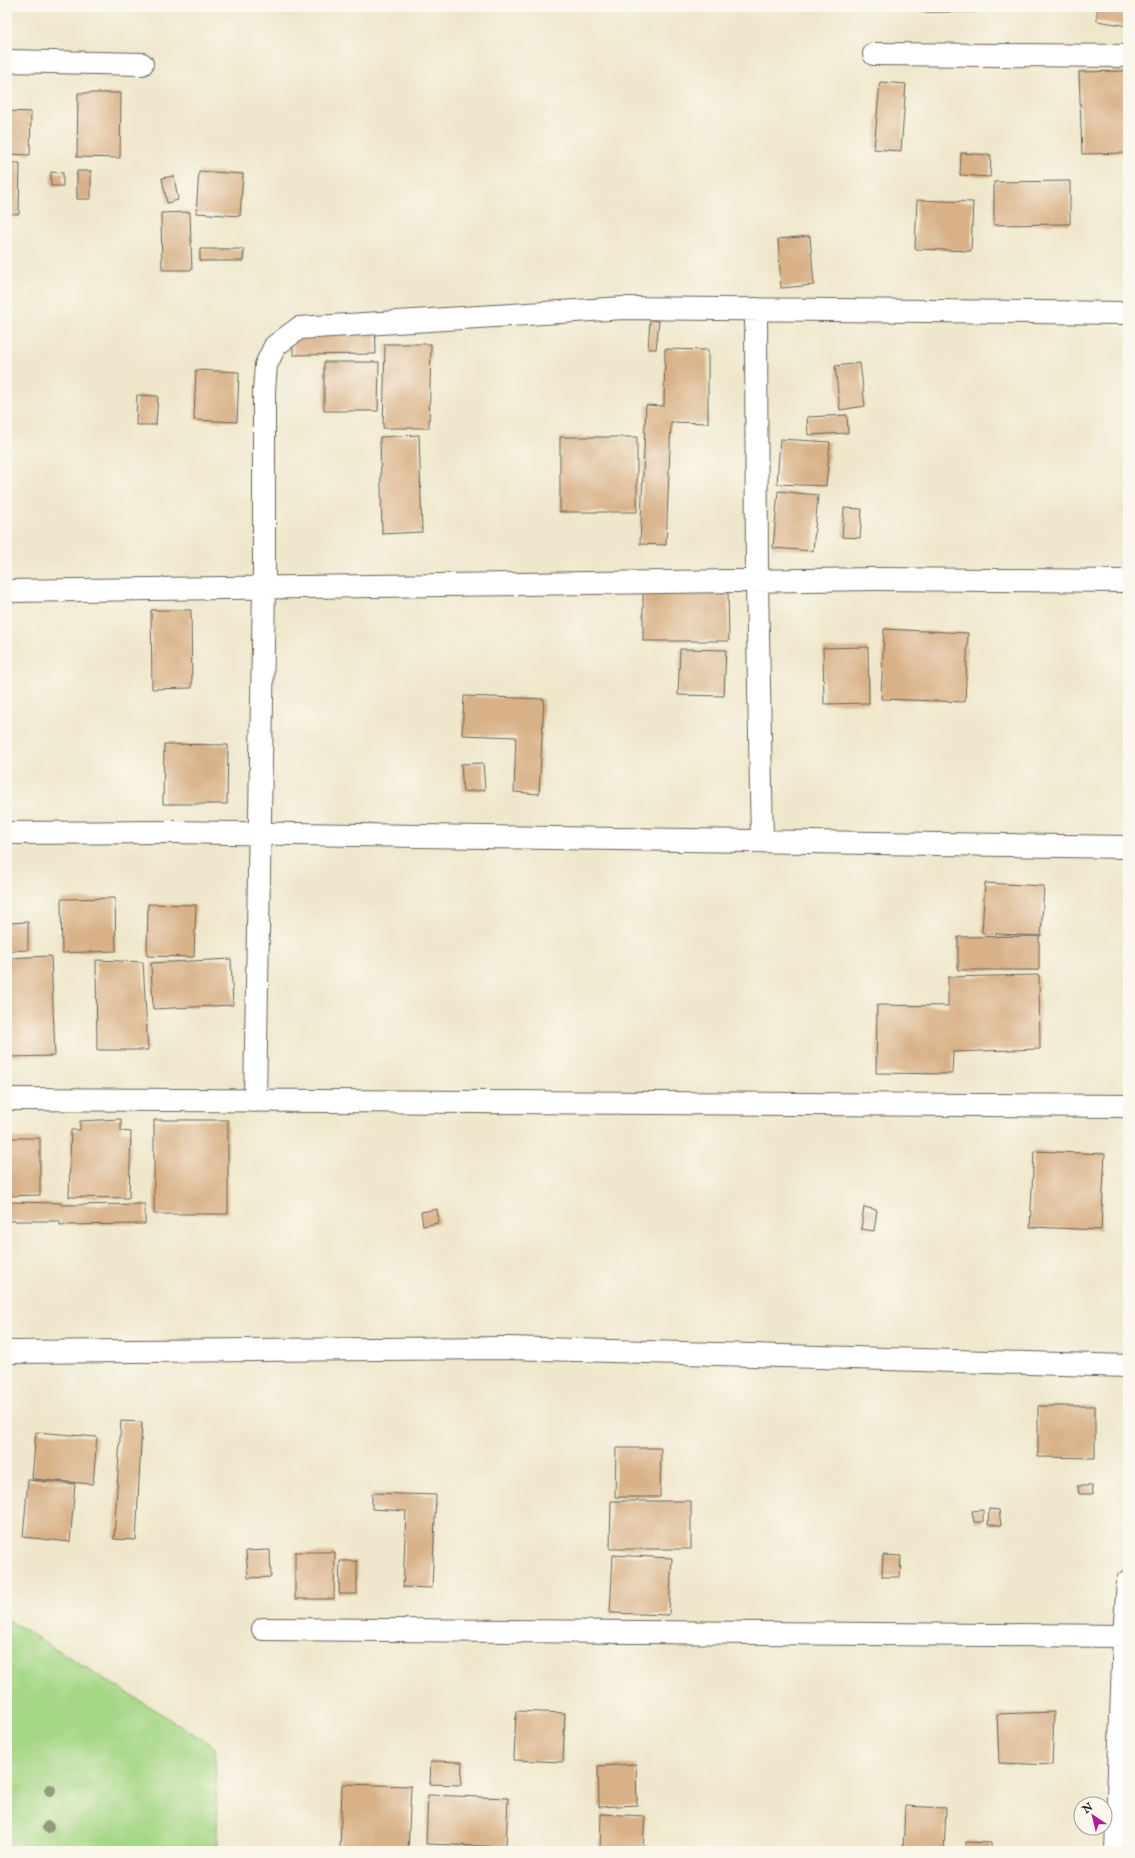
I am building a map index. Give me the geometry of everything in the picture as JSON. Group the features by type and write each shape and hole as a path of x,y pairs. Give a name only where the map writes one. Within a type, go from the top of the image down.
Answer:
{"street":[{"path":"874,54 1128,56"},
{"path":"7,61 142,64"},
{"path":"255,1102 264,588 264,391 266,365 275,346 299,328 624,308 1128,312"},
{"path":"756,309 756,581 762,841"},
{"path":"7,591 876,579 1128,581"},
{"path":"7,832 260,833 1128,847"},
{"path":"7,1099 255,1102 1128,1106"},
{"path":"7,1352 507,1348 1128,1366"},
{"path":"1116,1851 1128,1581"},
{"path":"263,1628 1126,1636"}],"green space":[{"path":"7,1619 215,1747 218,1851 7,1851"}],"building":[{"path":"922,7 977,7 977,12 922,12"},
{"path":"1097,7 1128,7 1128,26 1097,21"},
{"path":"1126,71 1128,153 1082,154 1079,72"},
{"path":"880,82 906,84 901,151 874,149"},
{"path":"78,93 121,93 120,158 77,157"},
{"path":"7,111 31,112 30,155 7,154"},
{"path":"961,153 991,155 990,177 960,175"},
{"path":"7,163 20,163 19,214 7,214"},
{"path":"77,171 91,171 91,199 77,199"},
{"path":"199,171 243,174 240,216 196,213"},
{"path":"51,172 63,173 63,186 51,186"},
{"path":"174,176 178,200 167,203 162,178"},
{"path":"1070,181 1070,224 994,225 994,182"},
{"path":"917,200 973,202 971,251 915,249"},
{"path":"190,212 192,270 162,270 161,213"},
{"path":"810,236 814,285 781,288 778,239"},
{"path":"200,249 244,249 243,261 200,261"},
{"path":"375,320 376,354 293,355 293,322"},
{"path":"650,320 659,321 656,349 648,349"},
{"path":"385,344 431,344 429,428 383,428"},
{"path":"665,349 708,350 708,423 671,422 666,545 640,544 646,405 664,406"},
{"path":"324,362 379,362 378,411 324,411"},
{"path":"860,363 865,406 840,410 835,366"},
{"path":"196,370 239,372 237,422 194,420"},
{"path":"137,395 158,396 156,425 136,425"},
{"path":"847,415 848,433 808,435 807,417"},
{"path":"419,435 422,532 382,534 380,437"},
{"path":"560,437 637,437 637,512 560,512"},
{"path":"780,439 830,442 826,486 777,484"},
{"path":"778,491 818,495 813,551 773,548"},
{"path":"844,508 862,509 860,538 842,537"},
{"path":"643,592 728,592 729,641 643,641"},
{"path":"151,610 191,610 192,688 152,689"},
{"path":"884,629 968,633 965,702 881,699"},
{"path":"868,647 869,703 824,704 823,648"},
{"path":"680,649 726,650 724,696 678,695"},
{"path":"464,696 544,699 539,794 514,792 516,737 462,735"},
{"path":"164,744 228,745 227,804 163,804"},
{"path":"483,763 485,790 463,792 461,764"},
{"path":"985,883 1044,886 1041,936 982,933"},
{"path":"115,898 116,951 62,953 61,899"},
{"path":"148,904 196,905 194,957 147,956"},
{"path":"28,922 28,950 7,951 7,923"},
{"path":"1039,936 1039,970 958,970 958,937"},
{"path":"51,956 55,1056 7,1057 7,958"},
{"path":"231,959 233,1005 153,1009 151,963"},
{"path":"96,960 143,962 148,1050 97,1050"},
{"path":"1039,975 1040,1049 953,1052 952,1074 876,1073 877,1005 948,1006 948,977"},
{"path":"121,1119 121,1131 131,1132 129,1198 69,1197 71,1130 80,1130 80,1121"},
{"path":"154,1120 228,1120 228,1214 154,1214"},
{"path":"7,1138 40,1138 40,1195 7,1196"},
{"path":"1034,1151 1105,1154 1101,1230 1030,1227"},
{"path":"7,1202 61,1203 61,1205 145,1204 145,1224 60,1225 60,1221 7,1221"},
{"path":"864,1207 877,1210 874,1231 861,1229"},
{"path":"437,1209 439,1223 423,1226 421,1212"},
{"path":"1038,1406 1095,1406 1095,1458 1038,1457"},
{"path":"121,1421 142,1422 136,1540 114,1539"},
{"path":"36,1432 97,1437 93,1484 32,1479"},
{"path":"616,1448 661,1448 660,1497 615,1497"},
{"path":"28,1480 75,1484 70,1542 23,1537"},
{"path":"1078,1486 1092,1486 1093,1494 1079,1494"},
{"path":"372,1493 436,1495 432,1588 403,1587 406,1511 372,1509"},
{"path":"611,1501 691,1501 691,1549 610,1549"},
{"path":"989,1509 999,1510 1001,1525 988,1525"},
{"path":"983,1510 983,1522 974,1522 972,1511"},
{"path":"270,1550 271,1577 248,1578 246,1551"},
{"path":"295,1552 335,1552 334,1599 295,1599"},
{"path":"613,1555 672,1558 669,1615 610,1613"},
{"path":"883,1555 901,1556 900,1577 882,1577"},
{"path":"340,1561 357,1561 357,1594 339,1594"},
{"path":"516,1711 565,1713 563,1762 514,1760"},
{"path":"1054,1712 1052,1765 999,1763 997,1714"},
{"path":"431,1761 462,1762 461,1785 430,1784"},
{"path":"636,1764 637,1805 599,1807 598,1766"},
{"path":"342,1784 411,1786 408,1851 340,1851"},
{"path":"428,1795 508,1798 506,1847 426,1844"},
{"path":"905,1806 946,1808 944,1851 903,1851"},
{"path":"601,1814 645,1816 643,1850 600,1851"},
{"path":"966,1842 991,1843 991,1851 966,1851"}]}
